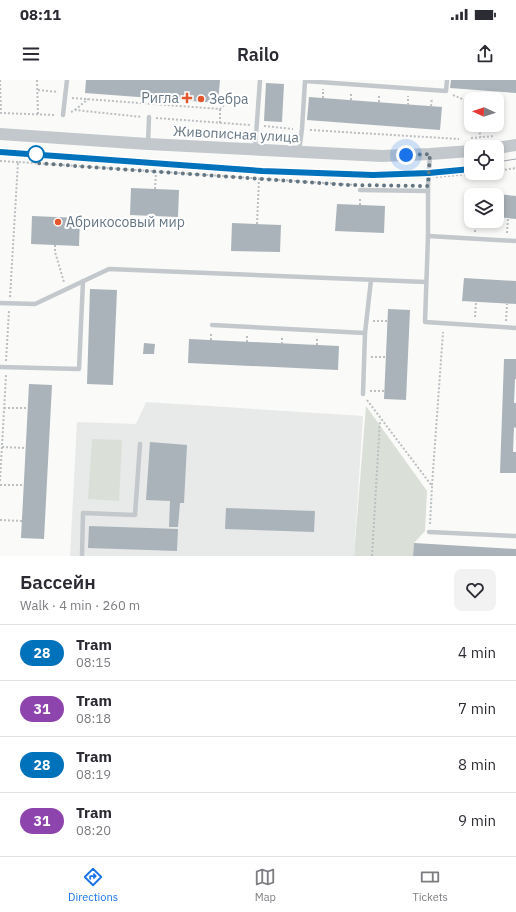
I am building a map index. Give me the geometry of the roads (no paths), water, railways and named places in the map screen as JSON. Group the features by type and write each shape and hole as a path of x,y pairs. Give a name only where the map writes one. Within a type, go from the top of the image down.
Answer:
{"street":[{"name":"Живописная улица","path":"0,134 148,144 382,156 464,152"},
{"path":"504,147 516,145"}],"lane":[{"path":"63,115 66,95 66,80"},
{"path":"299,152 305,81 446,92 447,80"},
{"path":"255,149 258,99 261,81"},
{"path":"148,144 149,117"},
{"path":"430,154 425,322 516,328"},
{"path":"360,190 428,188"},
{"path":"428,236 516,241"},
{"path":"0,303 35,304 109,269 426,282"},
{"path":"363,393 364,357 371,280"},
{"path":"0,367 79,369 83,281"},
{"path":"212,325 366,333"},
{"path":"82,556 83,513 135,515 140,444"},
{"path":"429,532 516,536"}],"tram line":[{"path":"0,152 262,171 373,175 429,173 464,170"},
{"name":"28","path":"0,152 262,171 373,175 429,173 464,170"},
{"path":"504,161 516,159"}],"place":[{"name":"Ригла","path":"187,98"},
{"name":"Зебра","path":"201,99"},
{"name":"Абрикосовый мир","path":"58,222"}]}
